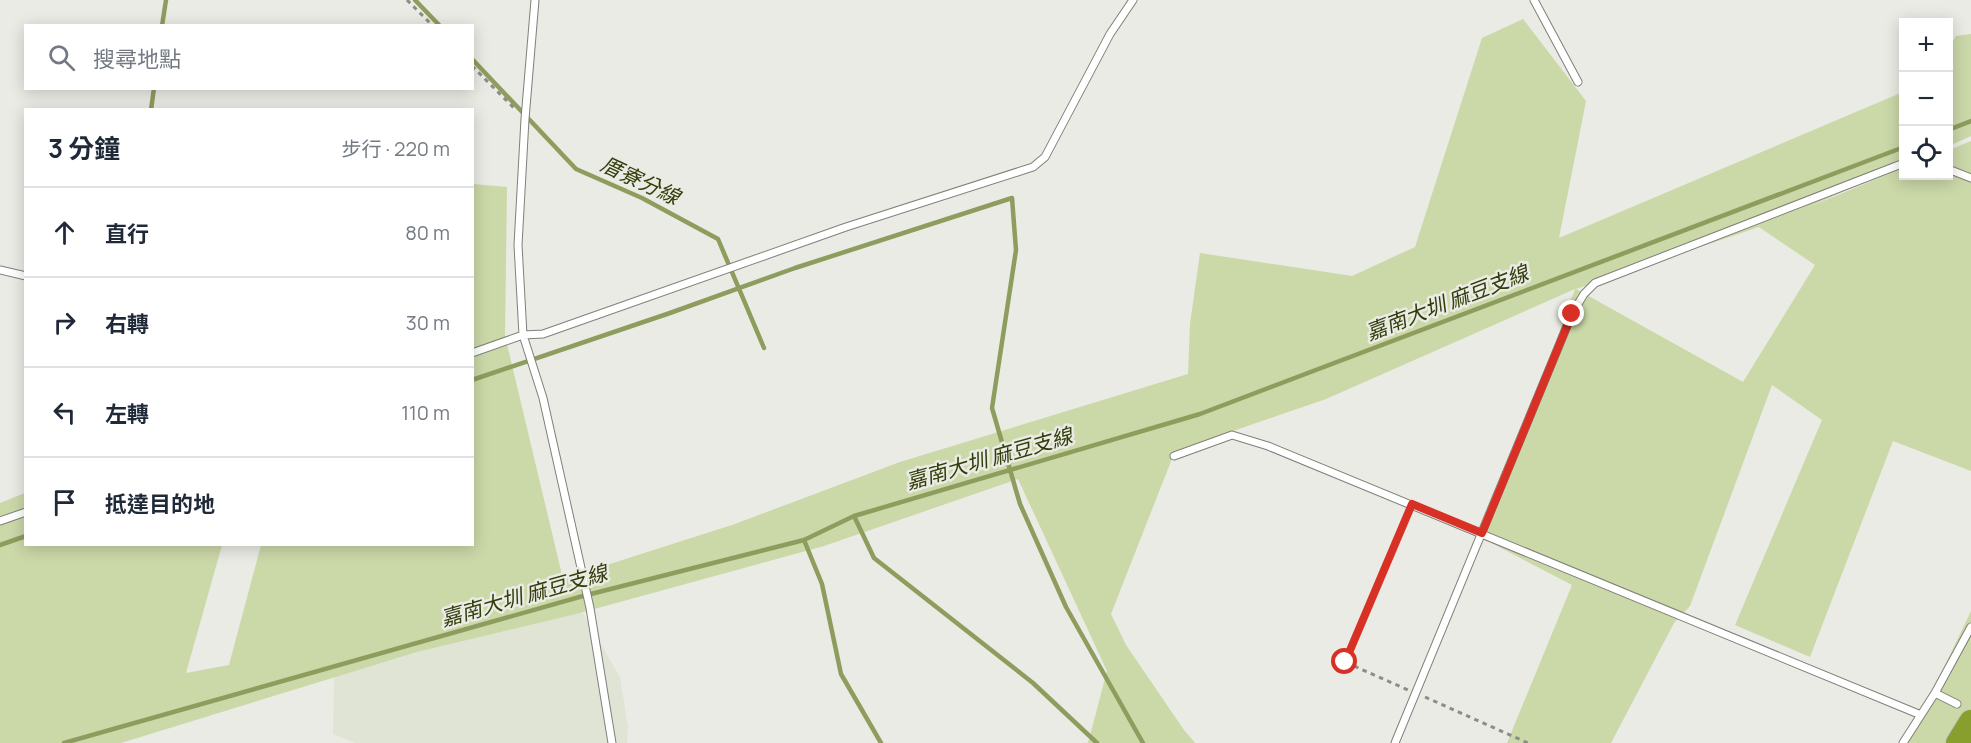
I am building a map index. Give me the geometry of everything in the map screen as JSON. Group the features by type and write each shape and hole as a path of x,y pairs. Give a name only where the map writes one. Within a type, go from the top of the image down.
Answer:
{"highway":[{"path":"1958,743 1964,713"}],"lane":[{"path":"535,0 518,245 523,335 543,398 590,608 612,743"},
{"path":"474,352 523,335 543,334 846,227 1033,166 1045,157 1110,34 1133,0"},
{"path":"1534,0 1578,82"},
{"path":"1395,743 1572,314 1584,294 1595,283 1899,165"},
{"path":"1953,171 1971,178"},
{"path":"0,270 24,276"},
{"path":"1174,456 1232,435 1268,446 1921,715"},
{"path":"0,521 24,513"},
{"path":"1903,743 1935,693 1971,627"},
{"path":"1935,693 1964,713"}],"path":[{"path":"407,0 430,24"},
{"path":"474,68 525,119"},
{"path":"1412,504 1345,662 1528,743"}],"shaded area":[{"path":"582,612 620,677 628,728 627,743 355,743 333,734 334,677 417,652"}],"green space":[{"path":"1523,19 1586,101 1559,238 1899,94 1899,167 1804,209 1899,170 1899,180 1953,180 1953,148 1971,141 1971,471 1893,441 1810,657 1735,625 1822,420 1772,385 1690,606 1674,623 1611,743 1507,743 1572,585 1484,539 1575,289 1326,399 1175,451 1111,614 1126,645 1195,743 1088,743 1107,671 1018,479 824,546 576,614 417,652 121,743 0,743 0,503 24,493 24,546 222,546 186,673 229,665 261,546 474,546 474,184 507,187 505,336 563,579 735,524 900,462 1188,374 1190,324 1200,253 1352,276 1415,247 1482,38","holes":["1759,227 1815,265 1743,382 1576,289"]},
{"path":"1971,34 1971,136 1953,144 1953,41 1956,36"},
{"path":"1971,611 1971,743 1903,743 1921,715"}],"waterway":[{"path":"162,24 166,0"},
{"name":"厝寮分線","path":"415,0 438,24"},
{"name":"厝寮分線","path":"474,61 576,169 642,198 718,239 764,348"},
{"path":"151,108 154,90"},
{"name":"嘉南大圳 麻豆支線","path":"1953,128 1971,121"},
{"name":"嘉南大圳 麻豆支線","path":"64,743 583,596 804,540 854,516 1200,414 1899,149"},
{"path":"474,379 795,268 1012,198 1016,250 992,408 1020,504 1066,607 1143,743"},
{"path":"854,516 874,558 1033,683 1097,743"},
{"path":"0,545 24,537"},
{"path":"804,540 822,584 841,674 881,743"}],"route":[{"path":"1345,662 1412,504 1482,533 1572,314"}]}
